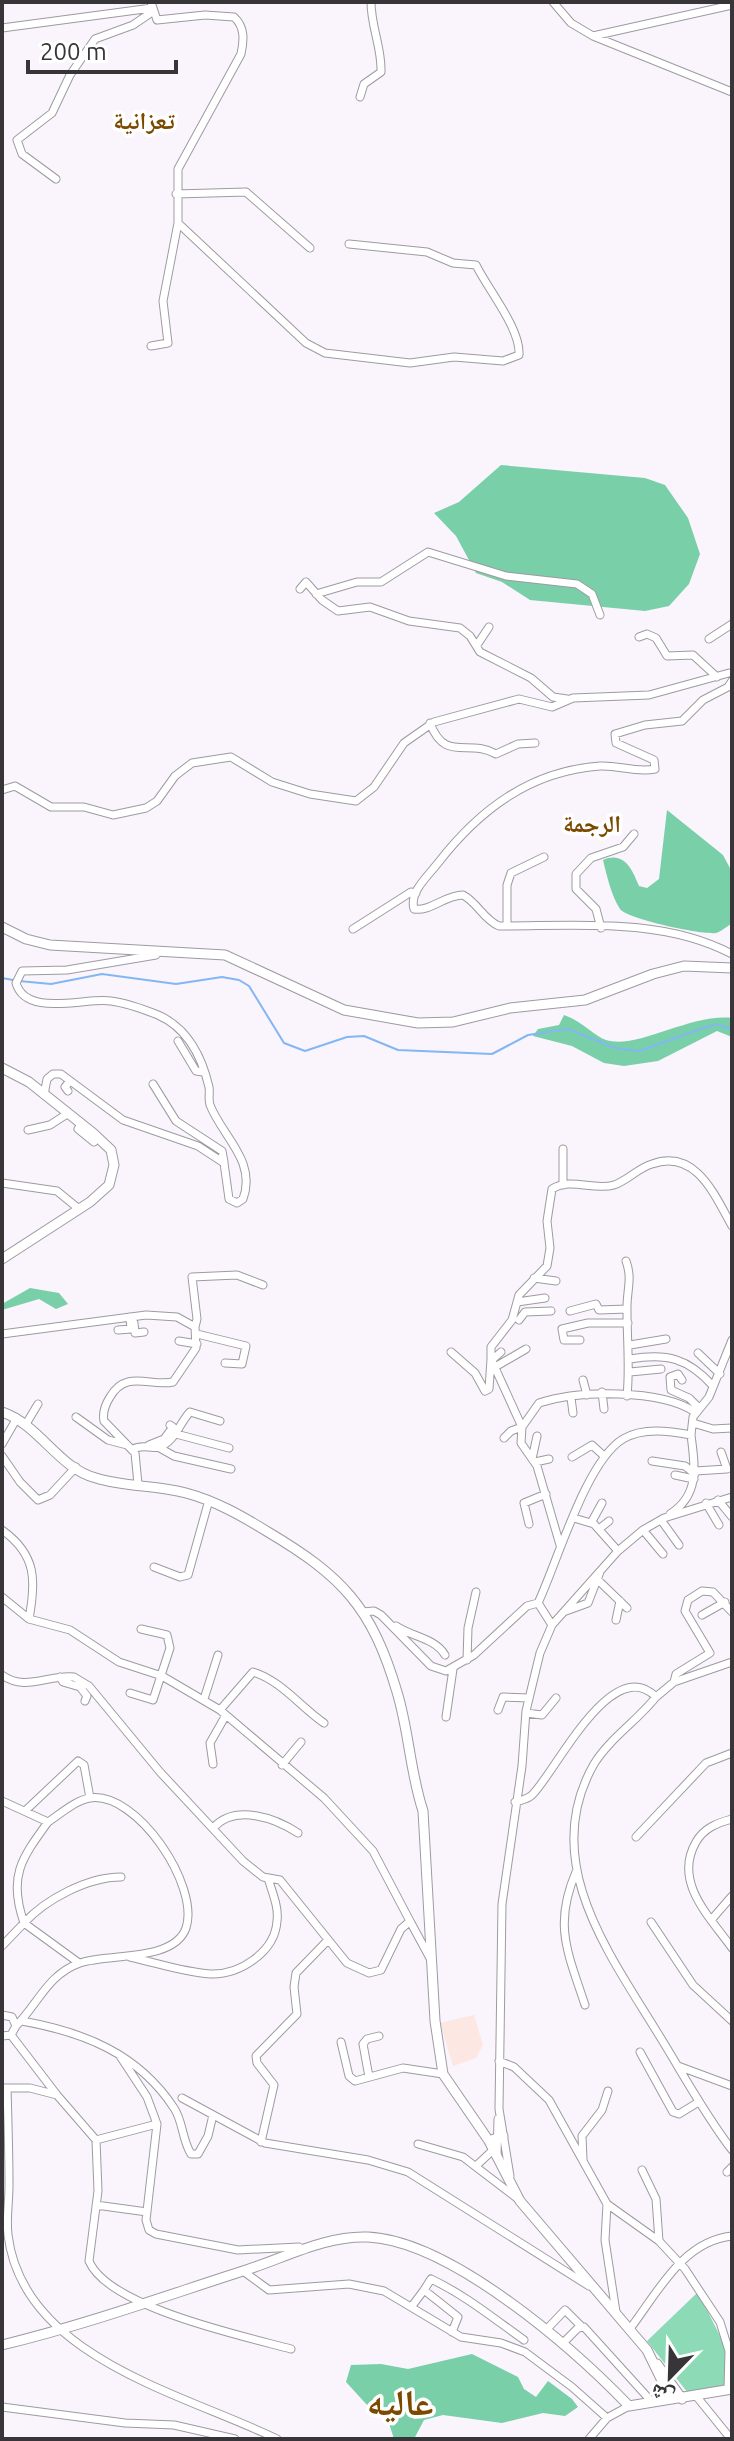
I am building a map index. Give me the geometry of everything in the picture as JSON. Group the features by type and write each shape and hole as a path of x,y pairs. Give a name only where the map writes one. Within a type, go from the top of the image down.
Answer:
{"main road":[{"path":"2,927 26,939 50,945 199,952 241,961 344,1010 418,1023 453,1022 510,1008 585,1000 653,974 684,966 732,968"},
{"path":"2,1068 44,1095 108,1147 114,1165 109,1185 79,1209 2,1259"},
{"path":"2,1412 17,1418 42,1443 95,1478 209,1500 318,1562 337,1578 363,1612 397,1688 415,1788 423,1811 435,2021 443,2074 496,2145 520,2201 629,2330 682,2399"},
{"path":"2,2345 60,2332 317,2245 365,2236 415,2246 443,2261 546,2330 629,2406 730,2390"},
{"path":"670,2384 671,2399"}],"street":[{"path":"360,97 364,84 381,72 381,55 371,25 371,2"},
{"path":"553,2 571,23 593,36 732,92"},
{"path":"593,36 732,5"},
{"path":"2,28 152,7"},
{"path":"56,179 22,154 17,140 52,113 70,75 95,39 133,25 152,7"},
{"path":"151,346 168,343 163,301 178,223 176,194 180,161 241,54 243,31 237,20 229,15 162,21 155,20 152,7"},
{"path":"176,194 246,192 310,248"},
{"path":"178,223 306,343 320,352 410,363 454,357 503,361 519,355 500,299 483,281 476,265 453,263 427,252 349,244"},
{"path":"316,594 357,582 381,582 428,552 506,576 577,584 592,594 600,615"},
{"path":"300,589 306,582 338,611 370,607 409,621 452,625 465,631 480,652 531,678 550,695 567,699 649,695 731,675 728,687 703,700 682,721 645,725 615,734 616,743 654,760 655,769 601,766 575,769 531,783 469,824 416,893 412,905 417,911 449,897 463,895 474,903 485,919 507,926 642,926 698,938 732,954"},
{"path":"709,639 732,624"},
{"path":"477,645 489,627"},
{"path":"639,637 653,636 669,657 693,655 717,677"},
{"path":"2,790 15,786 51,807 84,807 113,815 146,808 157,801 175,776 192,763 231,757 272,782 310,794 356,801 374,787 404,743 430,723 519,699 552,707 567,699"},
{"path":"430,723 437,738 450,748 482,746 496,754 518,744 535,743"},
{"path":"601,928 596,909 576,889 576,874 591,858 623,847 634,834"},
{"path":"507,926 507,885 511,873 544,857"},
{"path":"353,929 411,892 416,893"},
{"path":"153,1084 176,1121 222,1151 229,1199 241,1202 246,1190 240,1155 210,1104 209,1089 191,1041 170,1021 113,1001 50,1003 32,1000 21,992 17,980 22,971 67,970 140,956 182,956 199,952"},
{"path":"178,1041 195,1069 203,1072"},
{"path":"44,1095 50,1075 57,1073 123,1120 168,1134 212,1153 224,1163"},
{"path":"68,1091 65,1087 70,1081"},
{"path":"28,1130 50,1125 67,1114"},
{"path":"81,1124 78,1129 94,1142"},
{"path":"165,1145 168,1134"},
{"path":"563,1149 563,1185"},
{"path":"516,1320 517,1302 547,1266 550,1256 547,1221 552,1189 563,1185 614,1185 638,1169 666,1160 704,1175 732,1226"},
{"path":"2,1183 61,1192 79,1209"},
{"path":"626,1261 632,1276 627,1309 630,1345 627,1396"},
{"path":"138,1484 131,1448 103,1418 114,1390 132,1380 173,1382 197,1344 192,1277 237,1275 263,1285"},
{"path":"534,1278 556,1281"},
{"path":"517,1302 545,1298"},
{"path":"570,1311 596,1304 599,1310 627,1309"},
{"path":"451,1352 475,1373 485,1391 489,1389 495,1338 525,1312 551,1311"},
{"path":"57,1313 59,1324"},
{"path":"118,1330 131,1329 131,1317"},
{"path":"131,1317 135,1333 144,1332"},
{"path":"2,1334 59,1324 131,1317 177,1317 196,1331 246,1346 242,1364 225,1363"},
{"path":"516,1320 530,1319"},
{"path":"580,1340 564,1340 562,1329 588,1323 628,1323"},
{"path":"630,1345 666,1339"},
{"path":"512,2182 496,2145 502,1904 522,1725 529,1698 552,1625 599,1576 618,1551 643,1530 676,1510 689,1497 695,1475 691,1435 693,1423 697,1410 729,1357 732,1340"},
{"path":"179,1341 197,1344"},
{"path":"493,1362 526,1349"},
{"path":"493,1362 501,1352"},
{"path":"698,1353 720,1374"},
{"path":"630,1359 677,1357 703,1374 713,1386"},
{"path":"493,1362 522,1427 522,1448 534,1460 560,1545"},
{"path":"630,1372 661,1369"},
{"path":"682,1380 678,1374 670,1377 671,1390 689,1398 697,1410"},
{"path":"583,1380 587,1395"},
{"path":"504,1438 522,1427 539,1403 602,1392 641,1395 697,1410"},
{"path":"602,1392 604,1409"},
{"path":"571,1398 573,1413"},
{"path":"28,1428 38,1404"},
{"path":"158,1447 176,1434 190,1412 220,1421"},
{"path":"2,1444 17,1418"},
{"path":"76,1430 79,1419 111,1442 131,1448 158,1447 174,1456 231,1469"},
{"path":"693,1423 713,1429 732,1428"},
{"path":"147,1446 169,1435 173,1427 170,1425"},
{"path":"391,1622 403,1641 431,1666 453,1669 527,1606 538,1603 554,1573 560,1545 604,1456 633,1434 656,1431 691,1435"},
{"path":"176,1434 229,1448"},
{"path":"534,1460 537,1436"},
{"path":"572,1457 592,1445 604,1456"},
{"path":"675,1475 727,1469 721,1452"},
{"path":"2,1456 20,1482 38,1500 50,1495 76,1467"},
{"path":"534,1460 549,1459"},
{"path":"652,1461 685,1466 695,1475"},
{"path":"529,1524 524,1503 546,1494"},
{"path":"663,1519 732,1497"},
{"path":"154,1567 180,1577 188,1575 209,1500"},
{"path":"718,1500 732,1517"},
{"path":"672,1501 676,1510"},
{"path":"591,1523 602,1503"},
{"path":"706,1503 719,1525"},
{"path":"574,1518 591,1523 618,1551"},
{"path":"663,1519 679,1545"},
{"path":"599,1529 609,1521"},
{"path":"4,1528 33,1571 35,1589 29,1619"},
{"path":"643,1530 663,1554"},
{"path":"599,1576 627,1608"},
{"path":"566,1611 588,1603 599,1576"},
{"path":"674,1682 676,1674 710,1653 685,1611 688,1600 707,1591 719,1595 732,1612"},
{"path":"467,1660 468,1628 476,1592"},
{"path":"2,1597 29,1619 70,1630 119,1662 162,1676 223,1712 324,1798 373,1851 402,1899 433,1963"},
{"path":"616,1620 620,1601"},
{"path":"702,1615 725,1602"},
{"path":"538,1603 552,1625"},
{"path":"363,1612 374,1611 406,1633 437,1644 445,1655"},
{"path":"130,1693 153,1700 170,1639 162,1632 141,1629"},
{"path":"204,1699 218,1655"},
{"path":"727,1662 674,1682 656,1697 595,1764 574,1824 582,1898 594,1925 697,2103 732,2150"},
{"path":"446,1717 453,1669"},
{"path":"213,1764 210,1743 223,1712 253,1672 279,1686 298,1705 324,1723"},
{"path":"2,1675 13,1682 32,1683 60,1677 78,1679 243,1861 268,1878 280,1880 347,1963 363,1971 377,1972 388,1961 401,1929 411,1923"},
{"path":"60,1677 63,1682 80,1687 87,1696 85,1701"},
{"path":"515,1802 534,1793 576,1732 600,1707 629,1688 643,1688 656,1697"},
{"path":"104,1697 111,1705 108,1709"},
{"path":"498,1710 503,1697 529,1698"},
{"path":"526,1713 542,1715 556,1698"},
{"path":"282,1765 301,1742"},
{"path":"636,1837 706,1763 732,1753"},
{"path":"25,1811 78,1761 84,1765 90,1798"},
{"path":"79,1963 24,1923 16,1893 19,1865 48,1822 90,1798 116,1802 145,1827 170,1858 187,1900 187,1923 180,1938 159,1951 79,1963 51,1981 19,2024 6,2035 96,2140 99,2165 89,2261 105,2285 190,2320 291,2349"},
{"path":"2,1801 48,1822"},
{"path":"214,1827 227,1816 240,1813 280,1824 298,1833"},
{"path":"732,1819 716,1823 699,1837 687,1866 694,1895 732,1948"},
{"path":"577,1870 564,1902 563,1920 585,2005"},
{"path":"2,1945 43,1905 98,1879 121,1877"},
{"path":"124,1956 207,1974 231,1971 249,1963 271,1941 277,1922 268,1878"},
{"path":"712,1919 732,1896"},
{"path":"651,1922 693,1985 732,2021"},
{"path":"261,2142 274,2085 257,2063 256,2056 297,2014 296,1973 328,1940"},
{"path":"2,2015 12,2017 19,2024 87,2036 132,2060 175,2109 191,2154 198,2154 203,2147 213,2115"},
{"path":"369,2077 363,2044 367,2039 379,2036"},
{"path":"341,2042 351,2079 359,2081 403,2068 443,2074"},
{"path":"640,2052 671,2111 679,2114 697,2103"},
{"path":"117,2053 147,2097 157,2124 147,2212 147,2225 156,2234 224,2249 255,2252 317,2245"},
{"path":"499,2061 514,2067 549,2100 607,2204 659,2241 680,2263 711,2305 731,2351 730,2390"},
{"path":"677,2066 732,2086"},
{"path":"57,2095 5,2088 5,2204 8,2235 18,2272 60,2332 148,2386 277,2439"},
{"path":"583,2162 582,2136 602,2110 608,2091"},
{"path":"182,2098 261,2142 380,2163 408,2172 589,2286"},
{"path":"96,2140 157,2124"},
{"path":"418,2144 450,2152 477,2165 520,2201"},
{"path":"477,2165 496,2145"},
{"path":"642,2170 656,2199 659,2241"},
{"path":"607,2204 605,2240 617,2318"},
{"path":"96,2205 147,2212"},
{"path":"2,2249 8,2235"},
{"path":"629,2330 680,2263 698,2245 732,2236"},
{"path":"243,2271 264,2289 354,2285 384,2291 469,2340 518,2349 547,2367 607,2418"},
{"path":"412,2306 431,2279 488,2311 524,2340"},
{"path":"424,2290 458,2317 452,2332"},
{"path":"546,2330 565,2310 652,2402"},
{"path":"518,2349 535,2323"},
{"path":"562,2344 582,2327"},
{"path":"697,2397 731,2439"},
{"path":"589,2439 607,2418 629,2406"},
{"path":"2,2407 125,2423 174,2425 229,2438"}],"shaded area":[{"path":"474,2015 483,2045 476,2058 453,2066 440,2023"}],"green space":[{"path":"501,465 645,478 665,485 688,518 700,554 689,584 669,606 645,611 530,600 502,582 476,573 456,536 434,513 459,502"},
{"path":"667,810 723,855 732,872 732,923 718,932 708,933 650,922 620,909 614,898 603,860 622,860 639,886 647,888 659,879"},
{"path":"564,1015 601,1038 619,1042 716,1018 732,1018 732,1037 717,1031 658,1061 624,1066 604,1063 572,1046 533,1036 538,1029 559,1025"},
{"path":"30,1288 59,1293 68,1304 56,1309 39,1299 2,1310 2,1304"},
{"path":"698,2292 726,2348 725,2387 688,2393 647,2341"},
{"path":"472,2354 518,2377 524,2389 536,2397 548,2381 578,2407 565,2416 543,2413 502,2423 443,2415 424,2420 414,2439 394,2439 387,2417 368,2406 346,2382 351,2365 381,2364 408,2369"}],"waterway":[{"path":"19,981 51,984 102,974 176,984 222,977 239,980 249,986 284,1043 305,1051 347,1037 364,1036 398,1050 492,1054 528,1035 568,1029 615,1048 639,1051 715,1024 732,1029"},
{"path":"2,978 13,980"}],"district":[{"name":"تعزانية","path":"144,121"},
{"name":"الرجمة","path":"592,824"},
{"name":"عاليه","path":"400,2402"}]}
